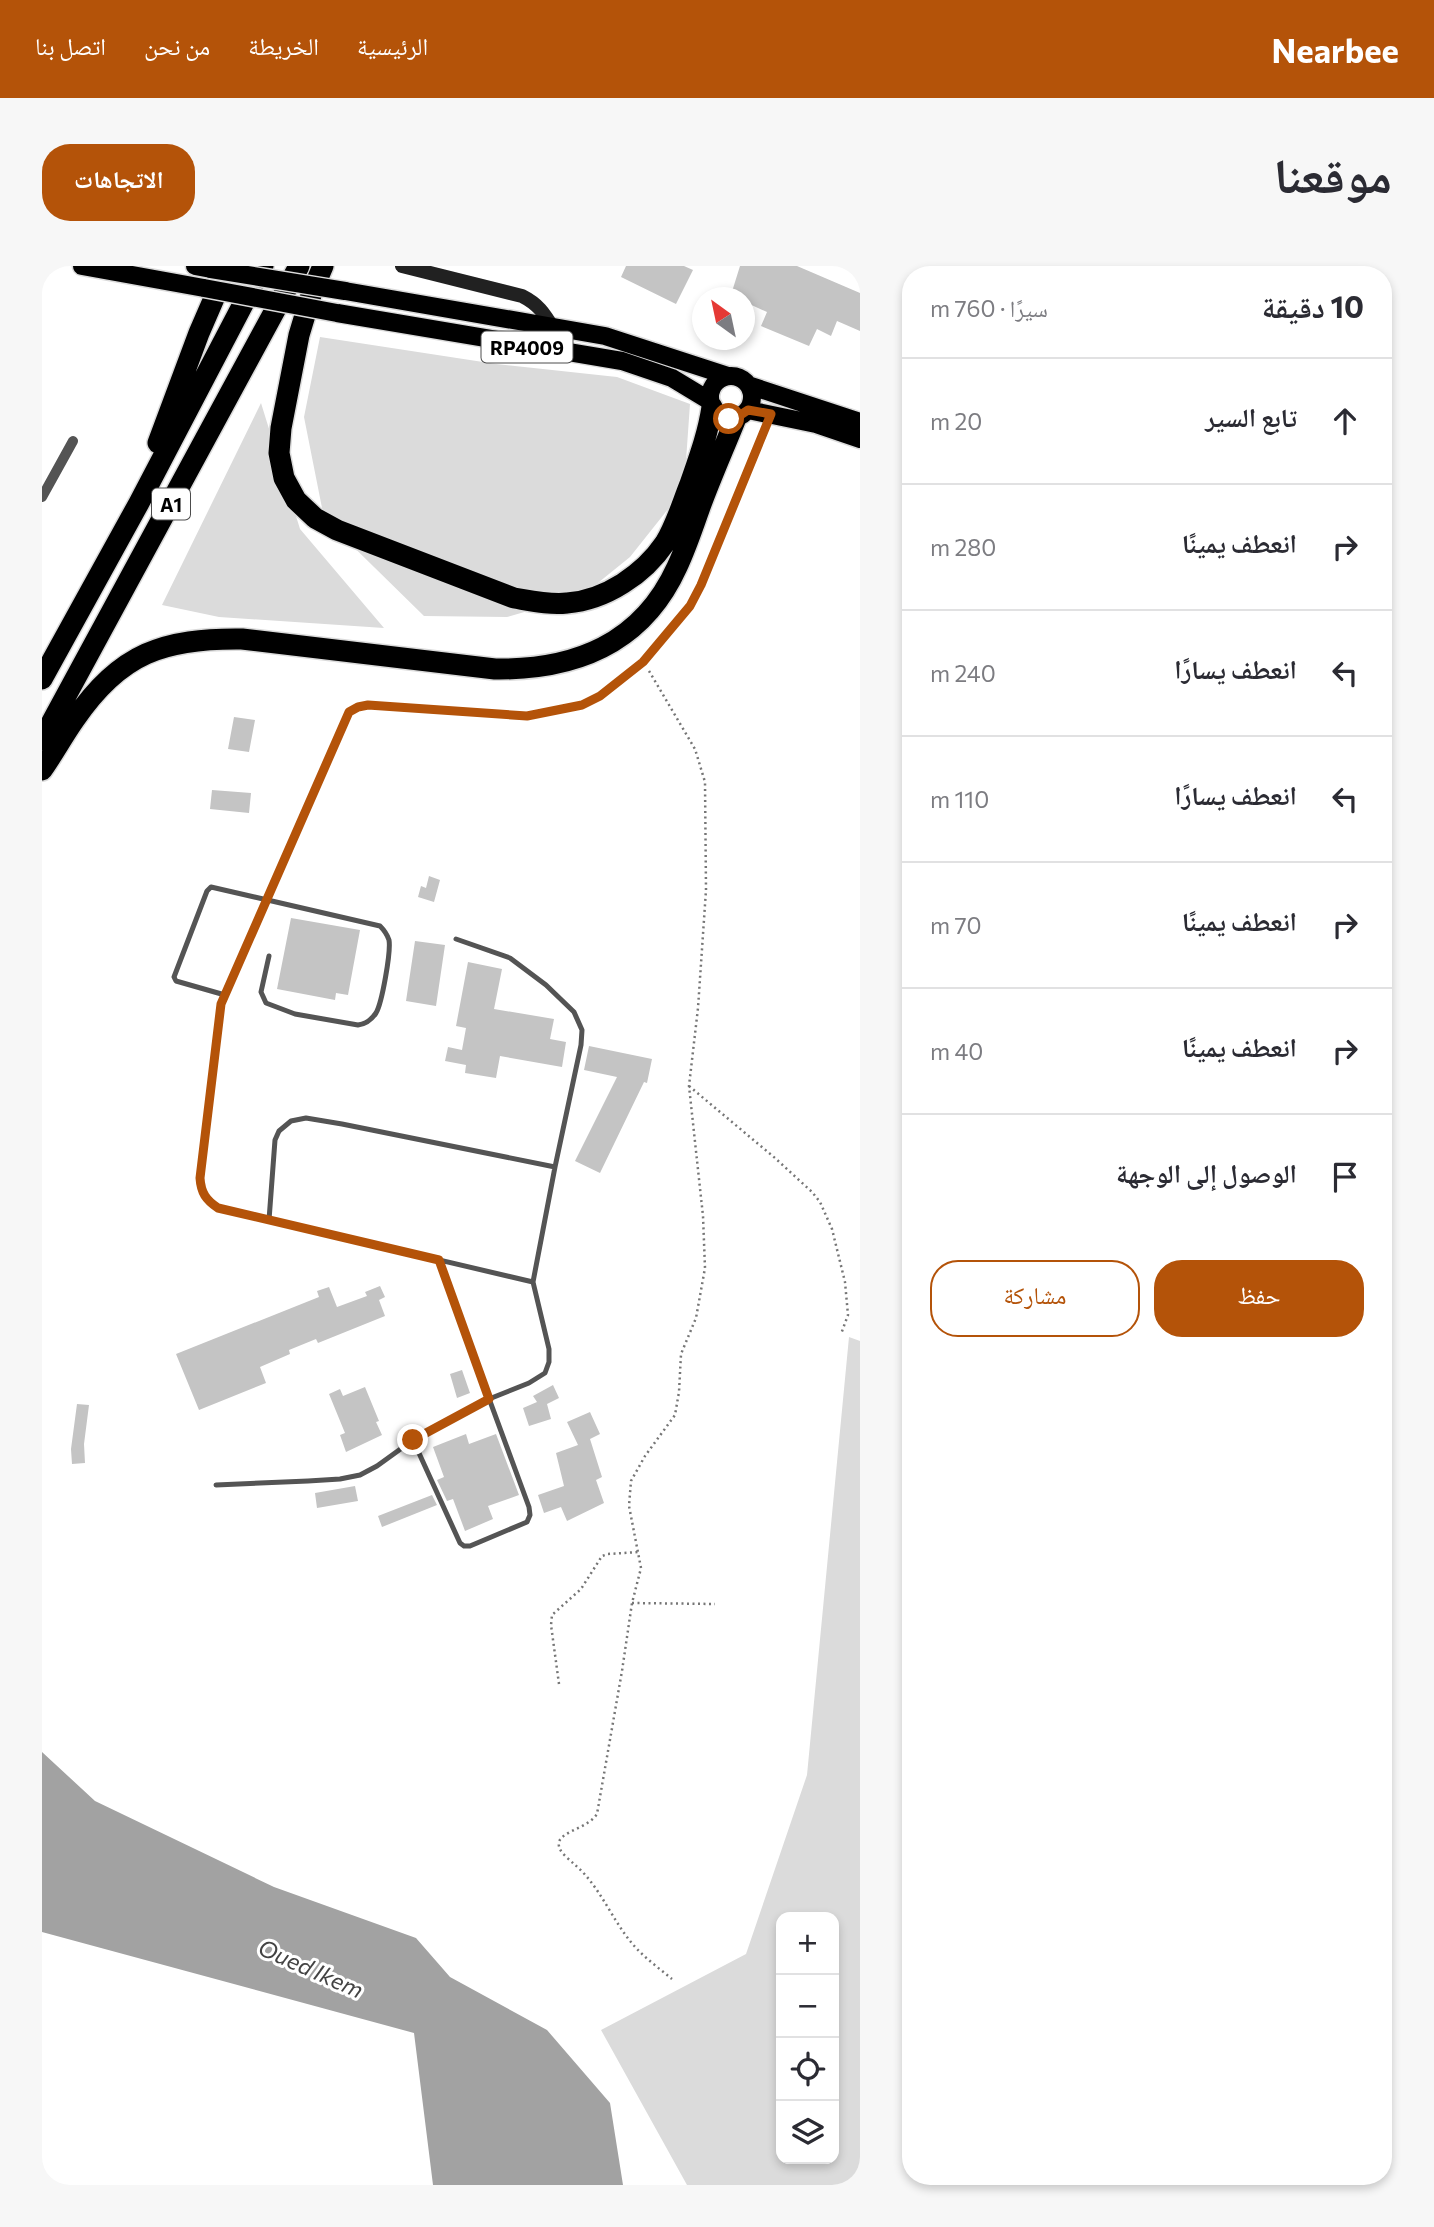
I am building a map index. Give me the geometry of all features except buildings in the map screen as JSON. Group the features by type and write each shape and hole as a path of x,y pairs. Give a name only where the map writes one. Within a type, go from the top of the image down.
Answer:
{"highway":[{"name":"A1","path":"42,680 139,503 263,266"},
{"name":"A1","path":"42,740 299,266"},
{"path":"323,266 305,314 281,428 279,453 284,478 296,500 315,518 338,530 502,593 541,602 567,604 620,585 653,559 675,523 703,447 711,404"},
{"path":"139,503 182,378 211,267"},
{"path":"42,770 75,719 107,679 153,650 184,642 242,639 522,670 584,657 606,646 648,614 677,568 742,414"}],"main road":[{"name":"RP4009","path":"82,266 337,313 622,361 672,378 711,404 722,417 771,414 816,424 860,439"},
{"name":"RP4009","path":"211,267 605,336 739,378 748,385 860,422"},
{"path":"711,404 709,394 716,382 728,376"},
{"path":"742,414 752,397 748,385"}],"street":[{"path":"402,266 522,296 535,302 553,328"},
{"path":"42,497 73,441"}],"lane":[{"path":"533,1282 218,1208 208,1201 201,1190 200,1178 218,1022 225,995 349,712 368,705 527,716 582,705 600,696 643,662 690,606 771,414"},
{"path":"225,995 176,981 174,977 207,891 211,887 380,926 386,932 389,942 388,957 374,1016 358,1025 271,1007 261,992 269,956"},
{"path":"216,1485 340,1479 360,1475 413,1440 489,1399 529,1383 545,1373 550,1362 533,1282 582,1030 574,1012 519,963 456,939"},
{"path":"270,1220 275,1140 279,1131 290,1121 306,1118 555,1167"},
{"path":"413,1440 460,1543 464,1546 470,1546 527,1522 529,1507 439,1260"}],"path":[{"path":"643,662 695,749 705,782 706,890 698,1008 689,1086 703,1216 705,1268 695,1318 681,1354 675,1415 645,1456 631,1482 629,1506 641,1568 632,1603 597,1814 587,1825 565,1834 559,1844 560,1850 567,1858 589,1877 637,1950 672,1979"},
{"path":"689,1086 775,1158 820,1202 832,1230 845,1282 848,1315 841,1334"},
{"path":"559,1684 552,1615 581,1589 602,1556 638,1552"},
{"path":"632,1603 715,1604"}],"shaded area":[{"path":"320,337 496,364 617,377 690,404 684,489 630,557 583,595 507,617 424,616 324,518 304,417"},
{"path":"261,403 300,529 384,628 219,617 162,605"},
{"path":"849,1337 860,1341 860,2185 687,2185 601,2030 746,1954 807,1775"}],"water":[{"name":"Oued Ikem","path":"42,1752 95,1801 274,1887 416,1938 450,1977 547,2030 610,2103 623,2185 433,2185 414,2033 42,1932"}],"route":[{"path":"413,1440 489,1399 439,1260 218,1208 208,1201 201,1190 200,1178 221,1004 349,712 368,705 527,716 582,705 600,696 643,662 690,606 701,585 771,414 748,410 743,415 729,419"}]}
